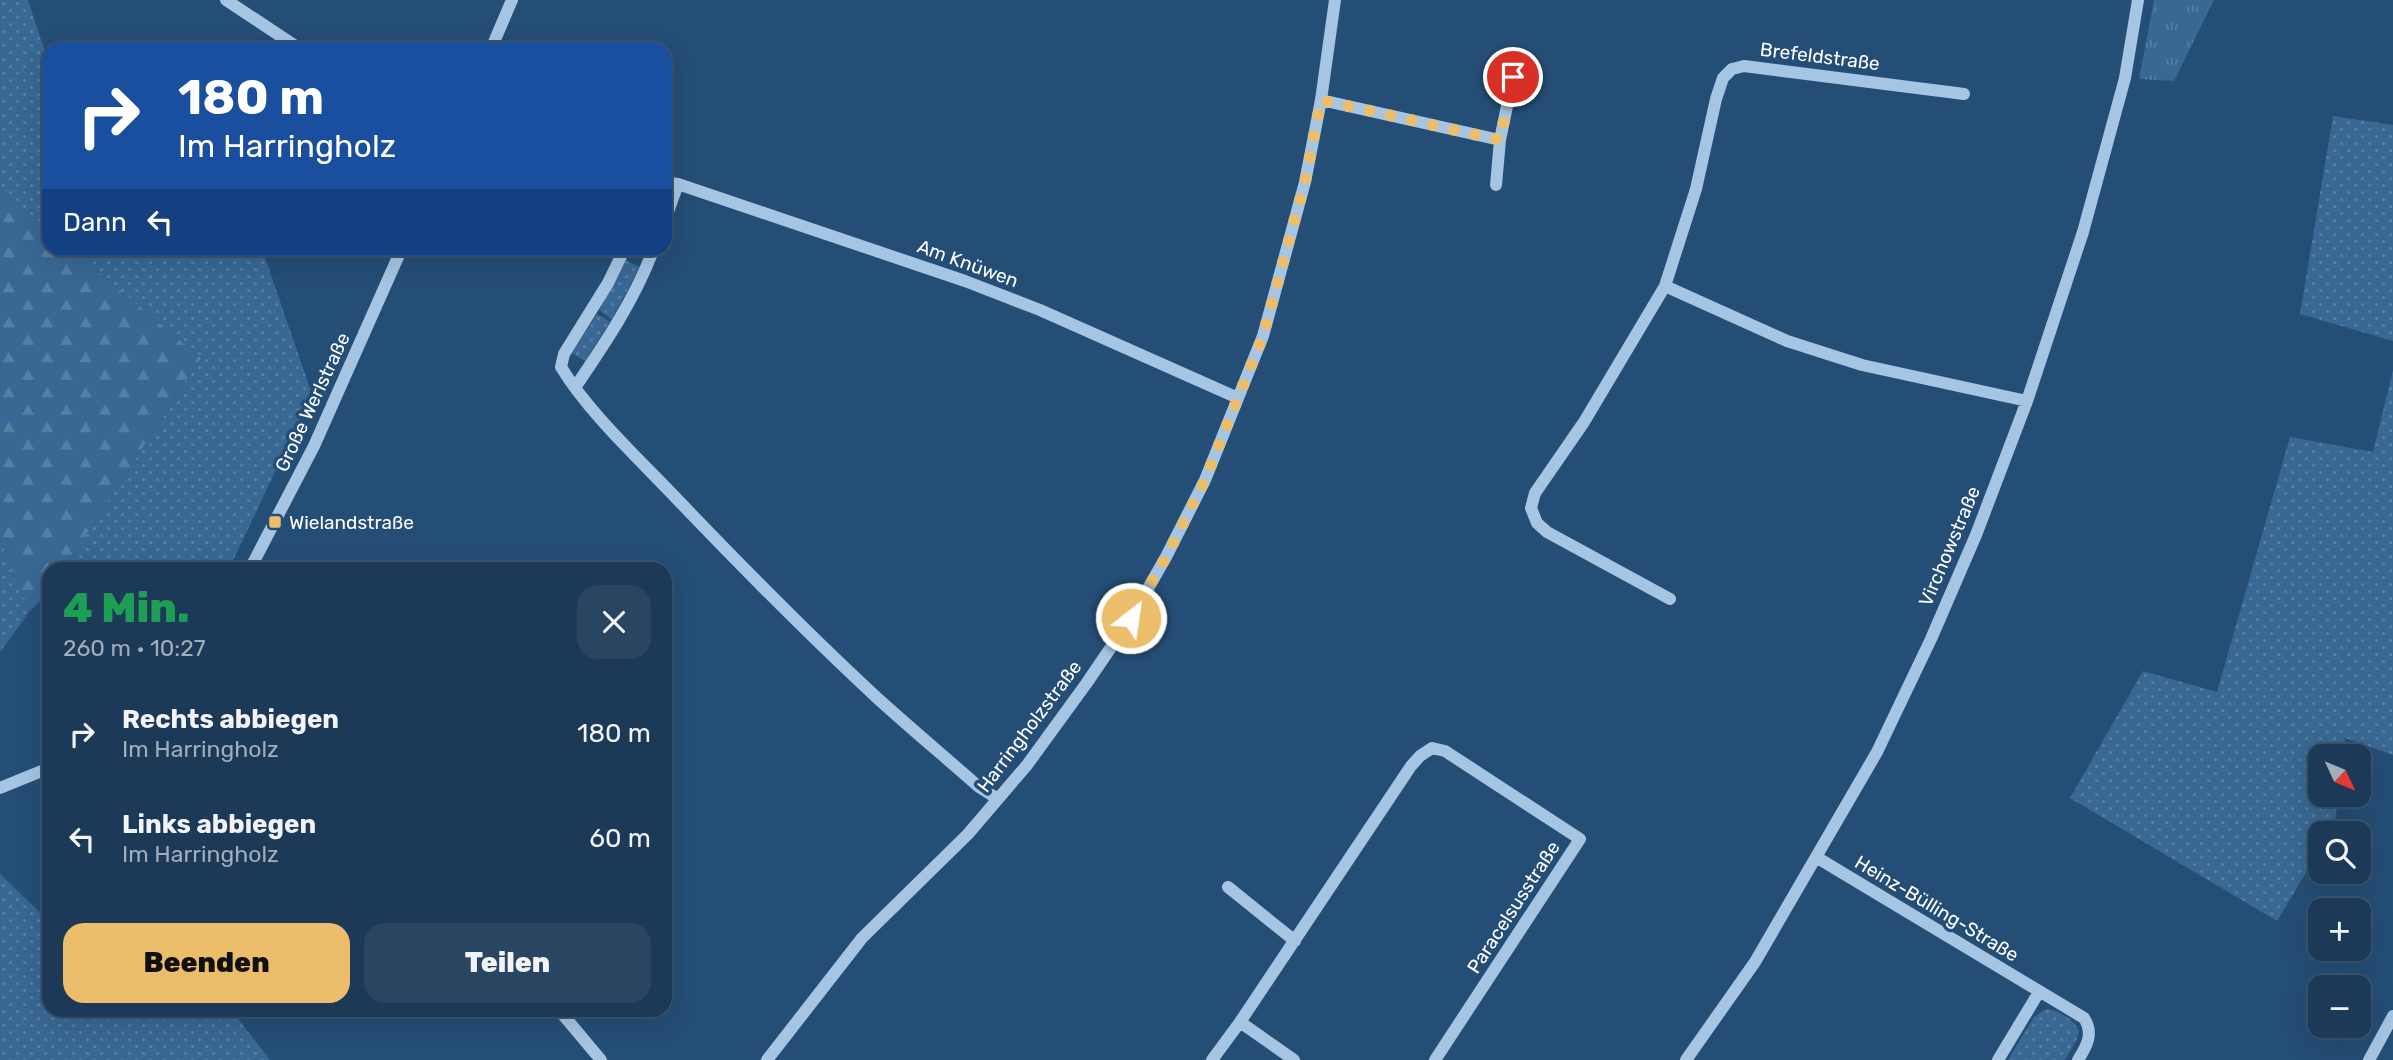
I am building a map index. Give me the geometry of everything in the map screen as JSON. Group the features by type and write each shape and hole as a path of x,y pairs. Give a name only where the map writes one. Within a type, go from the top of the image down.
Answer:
{"street":[{"path":"226,0 289,42"},
{"path":"494,42 512,0"},
{"name":"Harringholzstraße","path":"767,1060 862,938 968,834 1042,745 1131,618 1166,557 1205,480 1263,336 1305,182 1321,100 1335,0"},
{"name":"Virchowstraße","path":"1686,1060 1755,962 1877,752 1931,639 1976,535 2027,401 2090,206 2125,78 2138,0"},
{"name":"Brefeldstraße","path":"1670,599 1547,532 1537,523 1531,508 1535,493 1584,422 1665,286 1696,189 1723,78 1732,69 1745,66 1964,94"},
{"path":"1496,185 1500,140 1513,77"},
{"path":"1321,100 1500,140"},
{"name":"Am Knüwen","path":"672,183 965,281 1040,310 1238,398"},
{"name":"Große Werlstraße","path":"254,562 314,446 398,256"},
{"path":"621,256 608,283 564,354 561,367 568,379 576,386 585,402 638,458 813,637 979,787 998,799"},
{"path":"576,386 618,324 651,256"},
{"path":"1665,286 1787,341 1862,365 2027,401"},
{"name":"Paracelsusstraße","path":"1212,1060 1295,941 1410,766 1433,748 1445,751 1580,839 1435,1060"},
{"path":"0,788 42,771"},
{"name":"Heinz-Bülling-Straße","path":"1816,858 2084,1018 2090,1036 2078,1060"},
{"path":"1228,887 1295,941"},
{"path":"1998,1060 2039,992"},
{"path":"2369,1060 2393,1016"},
{"path":"565,1017 601,1060"},
{"path":"1240,1022 1294,1060"}],"green space":[{"path":"0,0 28,0 42,43 42,224 0,189"},
{"path":"2154,0 2214,0 2174,81 2139,79"},
{"path":"2333,116 2393,125 2393,341 2300,314"},
{"path":"0,189 42,224 42,256 79,256 201,358 69,562 42,562 42,599 30,611 0,539"},
{"path":"79,256 264,256 312,394 232,562 69,562 201,358"},
{"path":"625,260 640,267 612,319 599,310"},
{"path":"597,314 610,322 585,361 572,353"},
{"path":"2393,370 2393,755 2371,747 2371,744 2345,738 2344,744 2308,744 2308,807 2337,807 2335,821 2308,821 2308,869 2277,921 2070,798 2143,671 2217,692 2290,437 2373,452"},
{"path":"0,539 30,611 0,652"},
{"path":"0,874 42,914 42,1017 236,1017 270,1060 0,1060"},
{"path":"2046,1009 2065,1016 2079,1031 2065,1060 2008,1060 2034,1017"}],"place":[{"name":"Wielandstraße","path":"275,522"}],"route":[{"path":"1131,618 1205,480 1263,336 1289,248 1321,100 1500,140 1513,77"}]}
